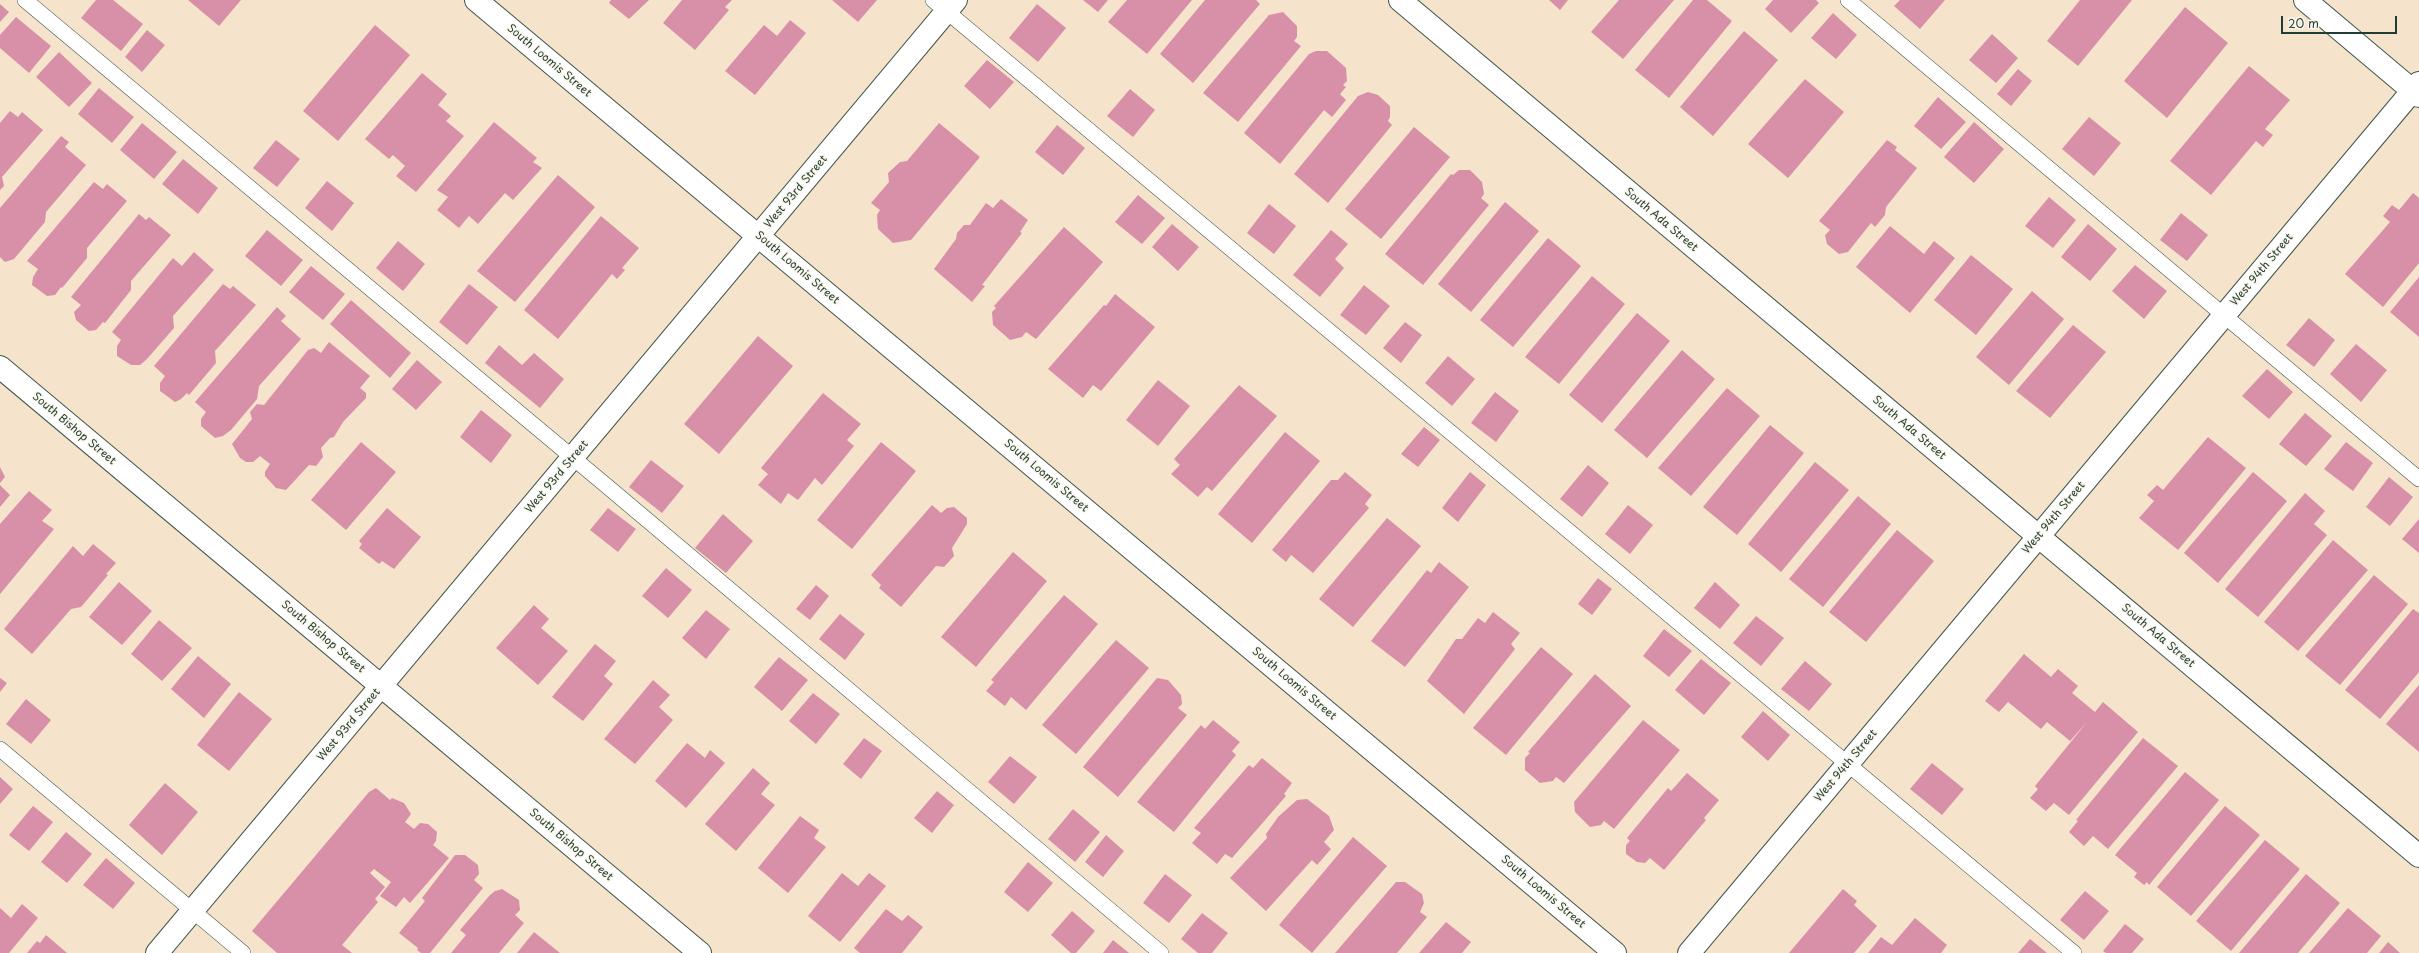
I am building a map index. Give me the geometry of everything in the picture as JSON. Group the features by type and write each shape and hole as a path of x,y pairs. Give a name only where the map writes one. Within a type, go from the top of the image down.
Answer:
{"street":[{"name":"South Loomis Street","path":"476,0 1615,953"},
{"name":"South Ada Street","path":"1400,0 2419,856"},
{"path":"2305,0 2417,90"},
{"name":"West 93rd Street","path":"157,953 758,236 945,4"},
{"name":"West 94th Street","path":"1689,953 2038,536 2417,90"},
{"name":"South Bishop Street","path":"0,367 700,953"}],"lane":[{"path":"25,0 573,458 1160,953"},
{"path":"1848,0 2419,479"},
{"path":"945,4 1847,764 2074,953"},
{"path":"0,749 243,953"}],"building":[{"path":"96,0 113,0 143,24 121,51 81,18"},
{"path":"188,0 241,0 219,26"},
{"path":"611,0 649,0 629,19 609,3"},
{"path":"682,0 732,0 725,7 729,10 695,50 663,23"},
{"path":"832,0 877,0 858,22"},
{"path":"1083,0 1108,0 1098,12"},
{"path":"1127,0 1192,0 1147,54 1108,22"},
{"path":"1205,0 1256,0 1260,4 1193,83 1160,54"},
{"path":"1549,0 1568,0 1560,10"},
{"path":"1619,0 1674,0 1623,59 1591,32"},
{"path":"1693,0 1707,0 1732,21 1669,98 1635,70"},
{"path":"1773,0 1816,0 1819,3 1791,33 1765,9"},
{"path":"1900,0 1945,0 1920,29 1894,6"},
{"path":"2080,0 2132,0 2078,66 2047,41"},
{"path":"0,4 9,12 0,22"},
{"path":"1037,4 1066,28 1038,62 1009,38"},
{"path":"2185,7 2228,43 2167,118 2124,81"},
{"path":"1283,12 1297,26 1297,37 1294,41 1301,46 1238,122 1203,93 1269,15"},
{"path":"1833,13 1857,35 1836,59 1811,38"},
{"path":"16,17 51,46 29,73 0,48 0,35"},
{"path":"790,20 806,33 755,95 725,71 764,25 777,36"},
{"path":"375,25 410,55 338,141 303,111"},
{"path":"147,30 165,45 142,72 125,57"},
{"path":"1744,31 1778,60 1713,136 1680,107"},
{"path":"1992,34 2018,58 1996,83 1969,60"},
{"path":"1316,51 1327,51 1346,68 1347,81 1343,85 1346,87 1340,94 1346,100 1332,117 1324,110 1280,164 1244,133 1309,54"},
{"path":"59,52 92,83 69,107 36,77"},
{"path":"987,60 1014,82 990,109 964,86"},
{"path":"2249,66 2290,100 2265,129 2273,135 2263,147 2256,141 2211,195 2170,161"},
{"path":"2018,69 2032,81 2011,106 1997,94"},
{"path":"422,73 447,94 438,105 451,116 446,121 464,136 416,192 396,176 405,166 393,155 389,159 365,139"},
{"path":"1805,79 1844,112 1788,178 1748,144"},
{"path":"99,88 134,117 112,143 78,114"},
{"path":"1130,89 1155,110 1133,137 1107,116"},
{"path":"1368,92 1378,95 1390,106 1390,117 1388,121 1392,125 1328,203 1294,174 1358,96"},
{"path":"1938,97 1966,122 1941,149 1914,126"},
{"path":"10,111 18,117 22,112 43,130 2,177 4,186 0,190 0,123"},
{"path":"2089,117 2121,143 2094,176 2062,149"},
{"path":"494,122 537,158 533,162 542,168 513,200 505,193 478,224 469,216 459,228 437,210 448,197 437,190"},
{"path":"1974,122 2004,149 1974,183 1944,157"},
{"path":"142,123 177,152 154,179 120,150"},
{"path":"939,123 980,157 911,240 893,243 878,229 877,215 880,210 871,203 889,182 888,173 900,162 907,161"},
{"path":"1057,125 1085,148 1063,175 1035,152"},
{"path":"1414,127 1450,157 1381,239 1345,209"},
{"path":"61,136 69,142 65,147 86,165 46,212 45,222 14,259 5,262 0,257 0,208"},
{"path":"276,140 300,159 277,187 253,168"},
{"path":"1887,140 1897,147 1895,150 1917,168 1886,207 1885,215 1875,227 1871,223 1848,252 1839,254 1827,244 1825,235 1830,230 1819,221"},
{"path":"183,159 218,188 198,214 162,184"},
{"path":"1459,170 1470,170 1482,182 1484,194 1481,198 1489,205 1423,285 1385,254 1451,174 1453,175"},
{"path":"558,175 595,207 515,302 477,271"},
{"path":"327,181 354,203 332,231 305,208"},
{"path":"94,182 103,189 107,184 127,201 87,248 87,258 62,288 61,287 55,295 47,296 32,285 33,277 38,269 27,261"},
{"path":"2413,193 2419,198 2419,263 2383,307 2345,274 2390,222 2383,216 2392,205 2399,210"},
{"path":"1138,195 1165,218 1142,244 1115,222"},
{"path":"2049,197 2076,220 2053,248 2025,226"},
{"path":"1001,199 1028,220 1020,232 1022,233 982,285 985,286 972,302 934,269 956,239 957,233 964,225 970,225 986,203 993,208"},
{"path":"1505,202 1539,231 1471,312 1438,284"},
{"path":"1269,204 1296,226 1274,254 1247,233"},
{"path":"2181,213 2208,235 2187,261 2160,240"},
{"path":"139,214 146,220 149,217 171,235 131,281 131,290 105,323 103,322 96,330 89,331 76,320 74,312 81,305 71,297"},
{"path":"601,216 639,248 622,268 625,270 617,279 612,274 558,339 524,310"},
{"path":"1172,224 1199,247 1178,271 1152,247"},
{"path":"2088,224 2117,249 2090,281 2061,257"},
{"path":"1890,226 1924,254 1934,241 1955,258 1910,313 1856,267"},
{"path":"1064,227 1103,262 1036,339 1026,332 1022,337 1010,340 993,325 992,312 996,308 994,306"},
{"path":"267,230 303,260 281,286 245,256"},
{"path":"1331,230 1348,244 1335,259 1344,268 1320,297 1293,275"},
{"path":"1548,238 1581,266 1513,347 1480,320"},
{"path":"398,241 425,264 403,291 376,268"},
{"path":"194,252 214,270 173,316 174,328 140,365 131,365 117,356 117,346 121,340 112,332 173,258 182,266"},
{"path":"1971,255 2013,289 1976,335 1934,300"},
{"path":"2135,265 2167,291 2144,319 2112,291"},
{"path":"311,266 345,294 323,320 289,292"},
{"path":"1592,276 1625,304 1559,384 1525,357"},
{"path":"2419,277 2419,337 2390,312"},
{"path":"223,284 230,289 233,286 256,305 215,351 216,363 189,395 187,393 175,402 160,391 160,383 165,376 154,366"},
{"path":"469,284 498,307 467,345 439,322"},
{"path":"1364,285 1390,306 1366,335 1340,315"},
{"path":"2032,291 2064,319 2009,385 1976,357"},
{"path":"1115,294 1155,327 1101,391 1093,385 1083,398 1048,369 1104,305 1106,306"},
{"path":"351,300 411,353 390,378 330,324"},
{"path":"277,307 286,316 281,321 301,339 259,386 257,399 231,430 223,436 215,438 201,426 201,419 206,412 195,402"},
{"path":"1637,313 1670,341 1602,423 1569,395"},
{"path":"2309,318 2335,340 2314,367 2286,345"},
{"path":"1405,322 1422,335 1401,363 1383,348"},
{"path":"2073,325 2106,352 2050,418 2016,391"},
{"path":"758,336 793,366 719,454 684,424"},
{"path":"329,342 370,376 360,388 366,393 366,398 343,422 334,437 330,438 321,448 323,457 316,466 309,465 286,490 276,488 265,476 265,472 270,464 260,456 253,462 246,462 240,458 232,444 252,419 250,412 257,404 264,405 308,350 314,348 321,353"},
{"path":"2356,344 2387,370 2361,402 2330,374"},
{"path":"499,345 522,365 534,353 564,379 540,408 485,363"},
{"path":"1682,350 1715,379 1647,458 1614,430"},
{"path":"1448,356 1475,379 1452,406 1425,383"},
{"path":"417,360 442,382 416,410 392,389"},
{"path":"2267,369 2293,392 2269,419 2242,396"},
{"path":"1158,380 1190,406 1158,446 1126,420"},
{"path":"1239,385 1277,416 1212,491 1207,487 1198,497 1171,474 1180,465 1174,459"},
{"path":"1727,388 1760,416 1691,496 1658,468"},
{"path":"1495,392 1519,411 1496,442 1471,423"},
{"path":"823,393 861,424 847,440 854,446 822,485 815,478 798,500 788,493 781,504 758,485 768,474 761,468"},
{"path":"481,410 512,435 491,463 460,437"},
{"path":"2305,413 2332,436 2306,466 2279,444"},
{"path":"1770,425 1804,453 1737,535 1703,507"},
{"path":"1424,427 1440,440 1418,467 1401,454"},
{"path":"1285,432 1320,461 1252,543 1218,514"},
{"path":"2208,437 2246,468 2178,550 2139,518 2154,501 2147,495 2157,485 2163,490"},
{"path":"361,442 396,472 346,530 311,500"},
{"path":"881,442 916,471 852,549 817,520"},
{"path":"2346,442 2373,463 2353,491 2324,469"},
{"path":"651,460 684,486 662,513 629,487"},
{"path":"1815,462 1849,490 1781,572 1748,544"},
{"path":"1588,465 1609,483 1582,517 1560,499"},
{"path":"0,467 5,477 0,483"},
{"path":"1345,472 1372,495 1365,504 1369,508 1313,573 1291,555 1286,562 1272,550 1331,480 1338,480"},
{"path":"1470,472 1486,485 1458,522 1442,508"},
{"path":"2253,472 2287,501 2218,583 2184,553"},
{"path":"2389,477 2413,497 2390,526 2366,507"},
{"path":"0,485 10,495 0,507"},
{"path":"29,491 52,510 42,521 54,529 0,594 0,524"},
{"path":"2305,493 2325,511 2314,524 2327,535 2258,617 2225,589"},
{"path":"1858,496 1891,524 1823,607 1789,579"},
{"path":"932,505 941,513 947,508 954,507 967,518 967,524 952,548 954,556 944,567 936,566 901,607 879,588 881,585 871,575"},
{"path":"1628,505 1653,525 1630,554 1605,534"},
{"path":"387,508 421,537 394,569 382,561 379,564 359,548 362,544 359,541"},
{"path":"608,508 636,529 618,552 590,530"},
{"path":"723,514 753,541 726,573 695,548"},
{"path":"1387,518 1421,546 1353,627 1319,599"},
{"path":"2419,519 2419,553 2402,539"},
{"path":"1897,530 1934,561 1866,642 1829,612"},
{"path":"2333,540 2368,570 2298,651 2264,622"},
{"path":"93,544 116,563 106,574 108,575 81,607 71,609 32,654 4,629 73,546 83,556"},
{"path":"1013,552 1047,581 976,667 941,637"},
{"path":"1439,562 1469,587 1405,667 1371,641 1427,570 1431,573"},
{"path":"666,568 692,590 668,618 642,596"},
{"path":"2374,575 2408,604 2340,685 2305,656"},
{"path":"1598,578 1612,589 1592,615 1578,604"},
{"path":"119,582 152,611 122,645 89,617"},
{"path":"1715,582 1740,605 1720,629 1694,608"},
{"path":"816,585 829,596 810,620 796,609"},
{"path":"1064,595 1098,624 1026,710 1011,697 1005,706 986,691 994,682 991,680"},
{"path":"534,605 549,619 541,628 568,651 538,685 496,648"},
{"path":"2413,609 2419,613 2419,672 2380,719 2345,690"},
{"path":"706,610 730,629 706,659 682,638"},
{"path":"1493,612 1520,633 1511,644 1515,649 1464,714 1427,681 1456,639 1462,639 1478,618 1485,623"},
{"path":"840,614 865,634 845,660 819,639"},
{"path":"1756,616 1784,638 1761,666 1733,643"},
{"path":"159,620 192,648 162,681 131,654"},
{"path":"1664,629 1692,651 1669,677 1643,656"},
{"path":"1116,640 1149,668 1076,754 1042,725"},
{"path":"595,644 616,661 604,676 613,684 583,721 552,697"},
{"path":"1541,647 1573,674 1506,755 1473,728"},
{"path":"2024,654 2051,677 2058,669 2078,686 2072,693 2095,712 2103,702 2138,732 2069,815 2054,803 2046,811 2030,798 2038,789 2035,786 2087,722 2070,741 2047,722 2041,729 2008,702 1999,712 1985,701"},
{"path":"198,656 231,684 204,718 171,689"},
{"path":"779,657 808,680 782,711 754,687"},
{"path":"1701,659 1731,683 1704,715 1675,690"},
{"path":"1805,661 1832,684 1809,711 1781,689"},
{"path":"1595,674 1631,706 1564,783 1556,777 1553,781 1540,783 1525,770 1525,758 1530,753 1528,752"},
{"path":"0,678 7,683 0,692"},
{"path":"1157,678 1168,680 1181,695 1182,704 1178,708 1187,715 1118,797 1083,767"},
{"path":"653,680 670,695 659,707 673,720 635,764 604,739"},
{"path":"2419,685 2419,752 2386,724"},
{"path":"239,692 272,719 229,771 197,745"},
{"path":"813,693 840,714 816,744 789,721"},
{"path":"26,699 51,720 31,744 6,724"},
{"path":"1763,711 1790,735 1768,761 1741,737"},
{"path":"1213,720 1240,742 1232,751 1236,755 1174,832 1137,802 1201,725 1205,729"},
{"path":"1643,720 1680,750 1614,829 1604,821 1601,825 1590,827 1575,812 1574,802"},
{"path":"864,738 882,751 861,779 843,764"},
{"path":"2143,738 2178,766 2108,849 2093,836 2084,846 2069,832 2078,821 2076,820"},
{"path":"687,743 705,758 710,750 725,763 686,808 655,781"},
{"path":"1010,756 1037,777 1014,804 988,782"},
{"path":"1262,758 1292,783 1284,794 1286,796 1232,858 1225,854 1217,864 1192,843 1201,833 1194,828 1249,765 1253,768"},
{"path":"1932,763 1964,789 1942,815 1910,789"},
{"path":"753,768 770,783 761,794 775,805 736,851 705,824"},
{"path":"2185,772 2219,800 2149,885 2147,882 2144,885 2134,877 2137,873 2115,855"},
{"path":"1687,773 1719,800 1704,818 1706,820 1664,870 1650,858 1645,863 1637,862 1626,854 1626,845 1630,841 1627,838 1668,788 1671,791"},
{"path":"0,777 13,789 0,804"},
{"path":"165,783 198,812 162,855 129,825"},
{"path":"376,788 390,800 392,798 404,803 411,814 405,822 414,829 420,823 428,824 437,832 436,841 433,845 449,858 410,903 404,897 396,907 380,896 391,882 374,869 370,873 385,887 375,899 378,902 342,945 352,953 277,953 252,931 369,792"},
{"path":"937,791 954,805 932,833 914,818"},
{"path":"1307,799 1329,816 1334,830 1324,842 1331,849 1317,865 1312,860 1266,911 1230,878 1267,838 1266,834 1278,817 1297,800"},
{"path":"33,806 53,822 29,851 9,835"},
{"path":"2225,806 2260,835 2191,916 2157,887"},
{"path":"1073,809 1100,832 1075,862 1048,839"},
{"path":"800,816 819,830 814,838 826,847 788,893 758,868"},
{"path":"66,832 92,854 67,883 41,862"},
{"path":"1106,835 1124,851 1103,877 1085,862"},
{"path":"1353,837 1387,866 1312,953 1279,925"},
{"path":"2265,840 2300,869 2231,951 2196,921"},
{"path":"455,855 465,855 478,865 479,874 474,880 483,888 430,953 421,953 417,950 418,948 399,933 425,901 422,898"},
{"path":"106,858 135,883 113,909 83,885"},
{"path":"1028,862 1053,883 1028,912 1004,892"},
{"path":"842,873 858,886 869,873 886,886 840,942 808,916"},
{"path":"1165,874 1192,895 1169,923 1143,903"},
{"path":"2306,874 2340,903 2298,953 2239,953"},
{"path":"1396,882 1405,882 1422,894 1424,903 1420,912 1427,917 1397,953 1335,953"},
{"path":"502,889 519,900 520,910 515,915 524,923 499,953 451,953 466,935 460,930 490,895 495,891"},
{"path":"1843,889 1857,901 1854,905 1877,926 1854,953 1789,953"},
{"path":"2085,891 2109,911 2084,940 2060,920"},
{"path":"22,904 38,918 9,953 0,953 0,908 11,918"},
{"path":"2348,908 2381,936 2367,953 2309,953"},
{"path":"886,909 902,921 908,915 923,927 902,953 860,953 854,948"},
{"path":"1072,911 1095,931 1076,953 1071,953 1051,935"},
{"path":"1202,913 1228,933 1212,953 1198,953 1181,939"},
{"path":"1915,918 1947,945 1941,953 1868,953 1881,937 1892,945"},
{"path":"1446,922 1471,942 1462,953 1419,953"},
{"path":"2125,924 2144,939 2132,953 2106,953 2103,951"},
{"path":"534,932 560,953 517,953"},
{"path":"46,935 67,953 27,953 37,941 40,943"},
{"path":"2030,939 2047,953 2018,953"},
{"path":"1113,940 1129,953 1103,953"},
{"path":"2388,942 2400,953 2379,953"}]}
